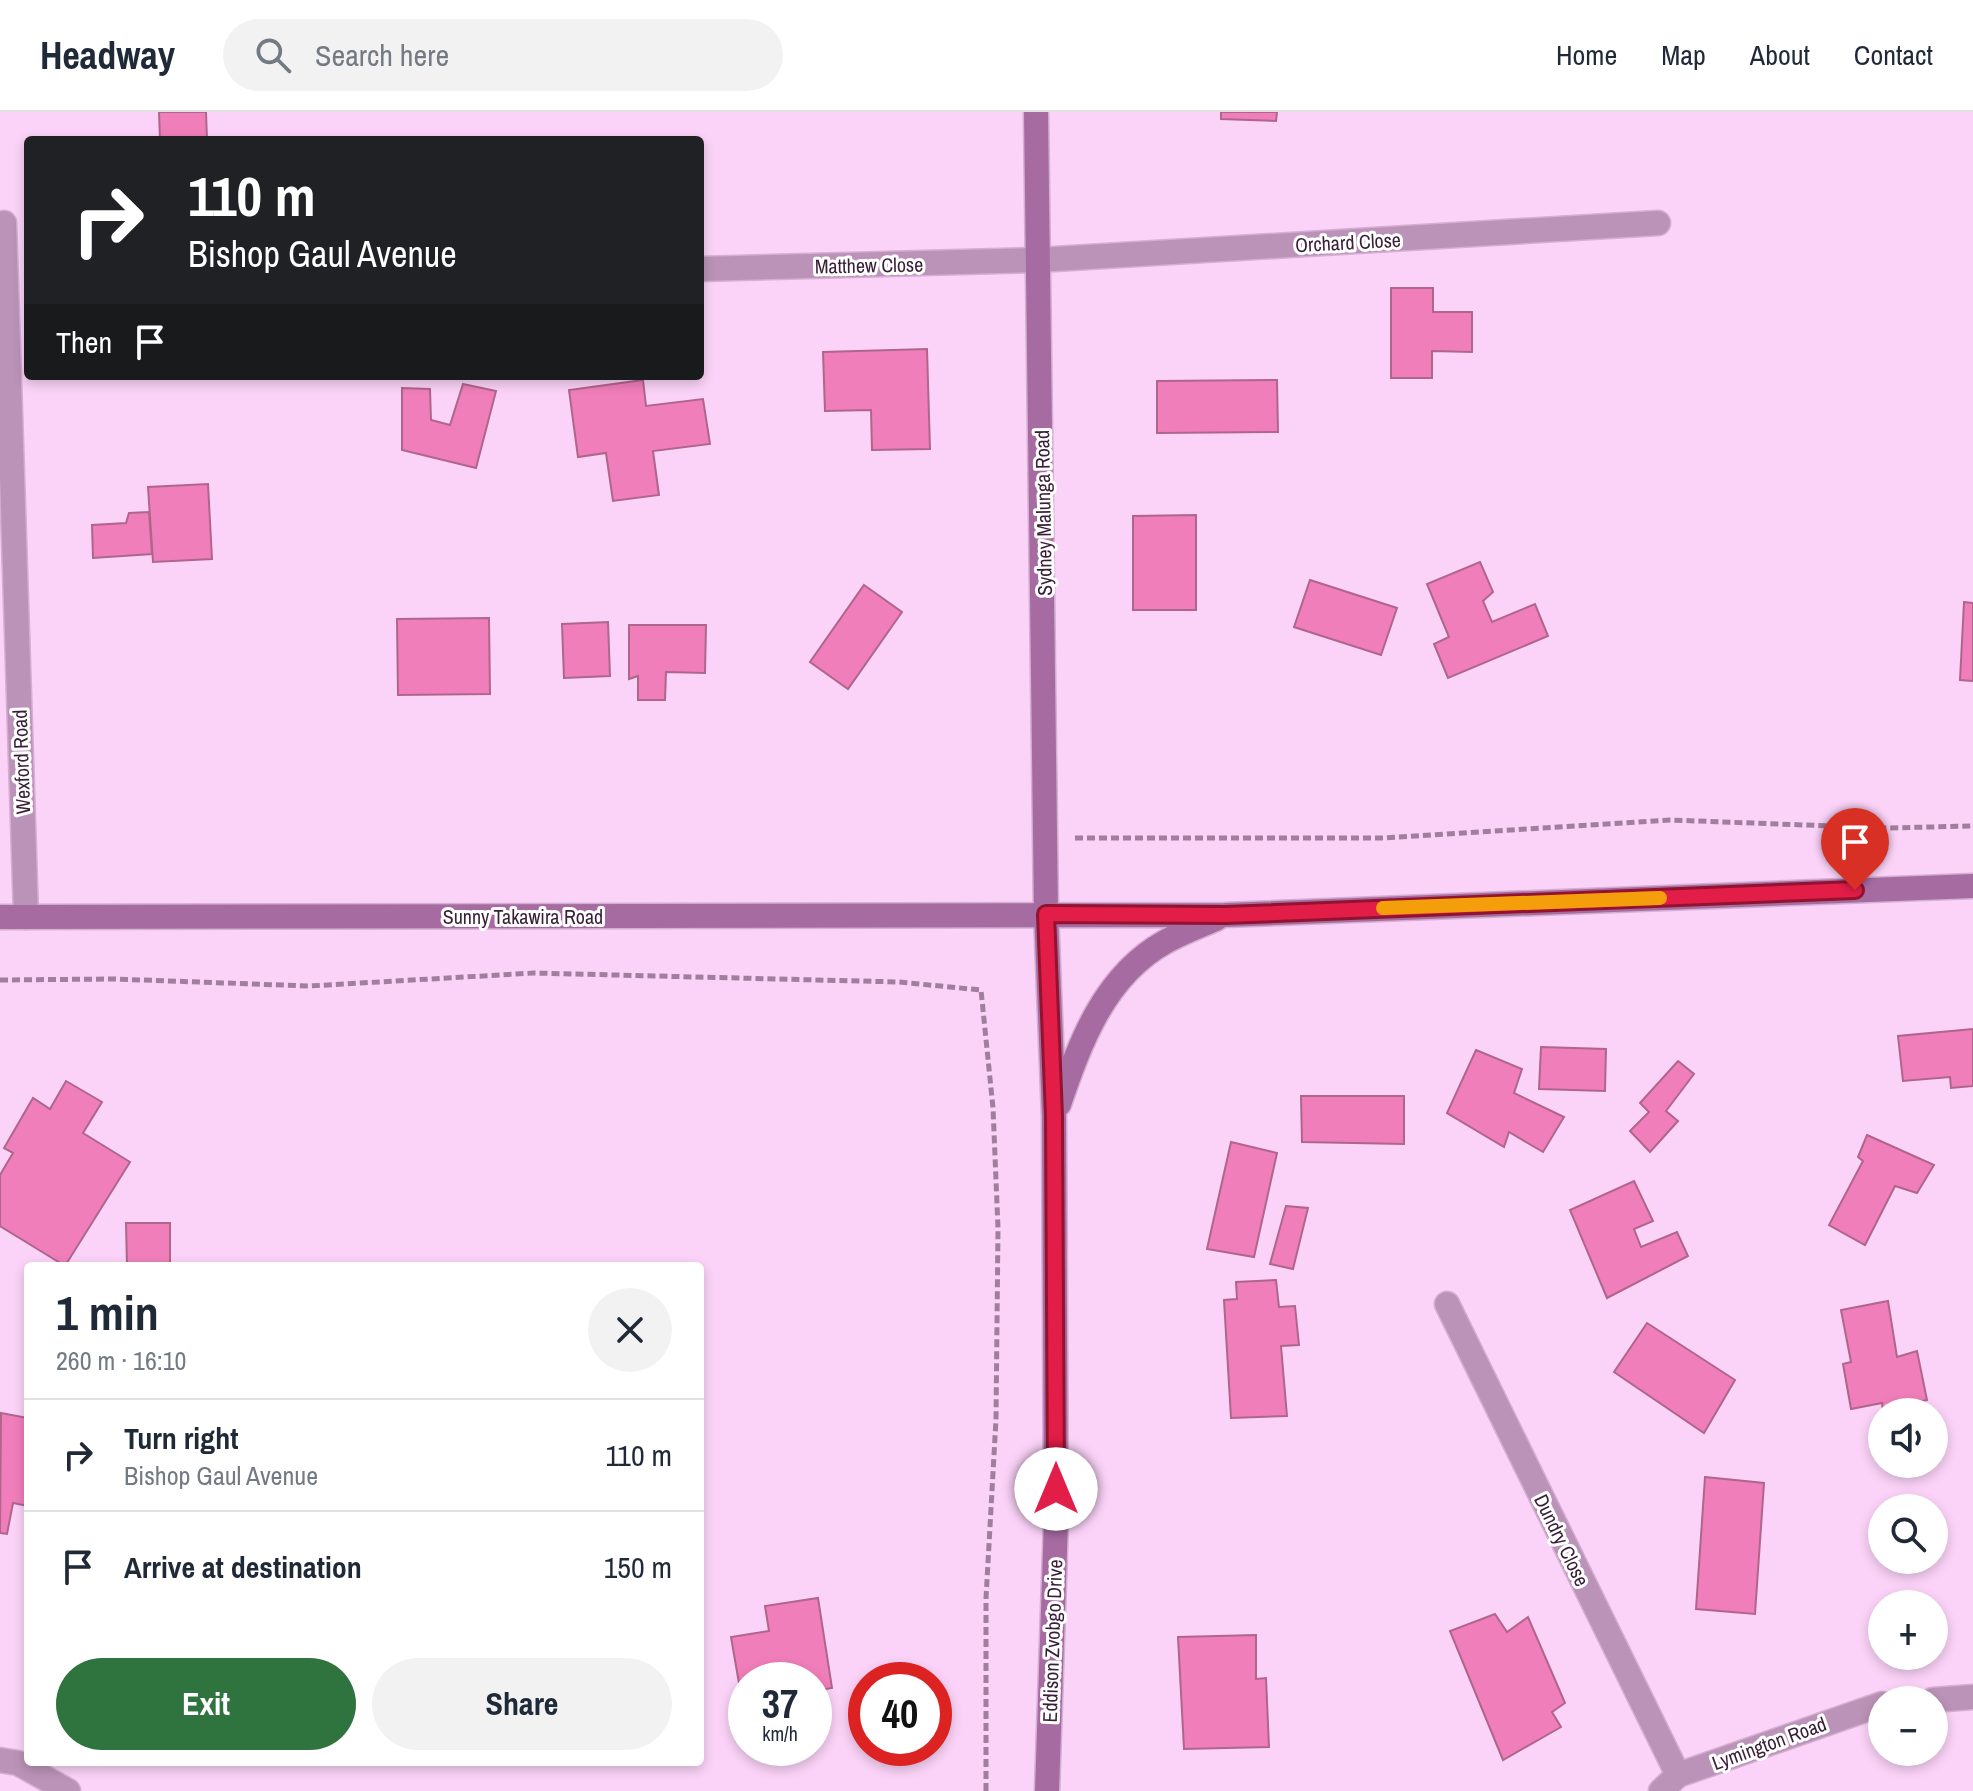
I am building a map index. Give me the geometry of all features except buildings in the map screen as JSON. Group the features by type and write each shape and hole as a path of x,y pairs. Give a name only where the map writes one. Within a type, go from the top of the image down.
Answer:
{"main road":[{"name":"Sydney Malunga Road","path":"1036,112 1046,914"},
{"name":"Sunny Takawira Road","path":"0,917 1225,915 1973,886"},
{"name":"Eddison Zvobgo Drive","path":"1046,914 1054,1116 1056,1520 1047,1791"},
{"path":"1054,1116 1094,1014 1126,974 1163,943 1225,915"}],"street":[{"name":"Wexford Road","path":"4,223 26,917"},
{"name":"Orchard Close","path":"1038,260 1658,223"},
{"name":"Matthew Close","path":"704,269 1038,260"},
{"name":"Dundry Close","path":"1447,1304 1669,1783"},
{"path":"1948,1699 1973,1697"},
{"name":"Lymington Road","path":"1669,1783 1868,1709"},
{"path":"0,1760 18,1763 68,1791"}],"path":[{"path":"1045,838 1384,838 1670,820 1887,828 1973,826"},
{"path":"0,980 114,979 309,986 534,973 899,982 981,990 993,1108 998,1228 996,1419 986,1598 986,1791"}],"slow traffic":[{"path":"1383,908 1660,898"}],"route":[{"path":"1056,1489 1054,1116 1046,914 1225,915 1855,890"}]}
